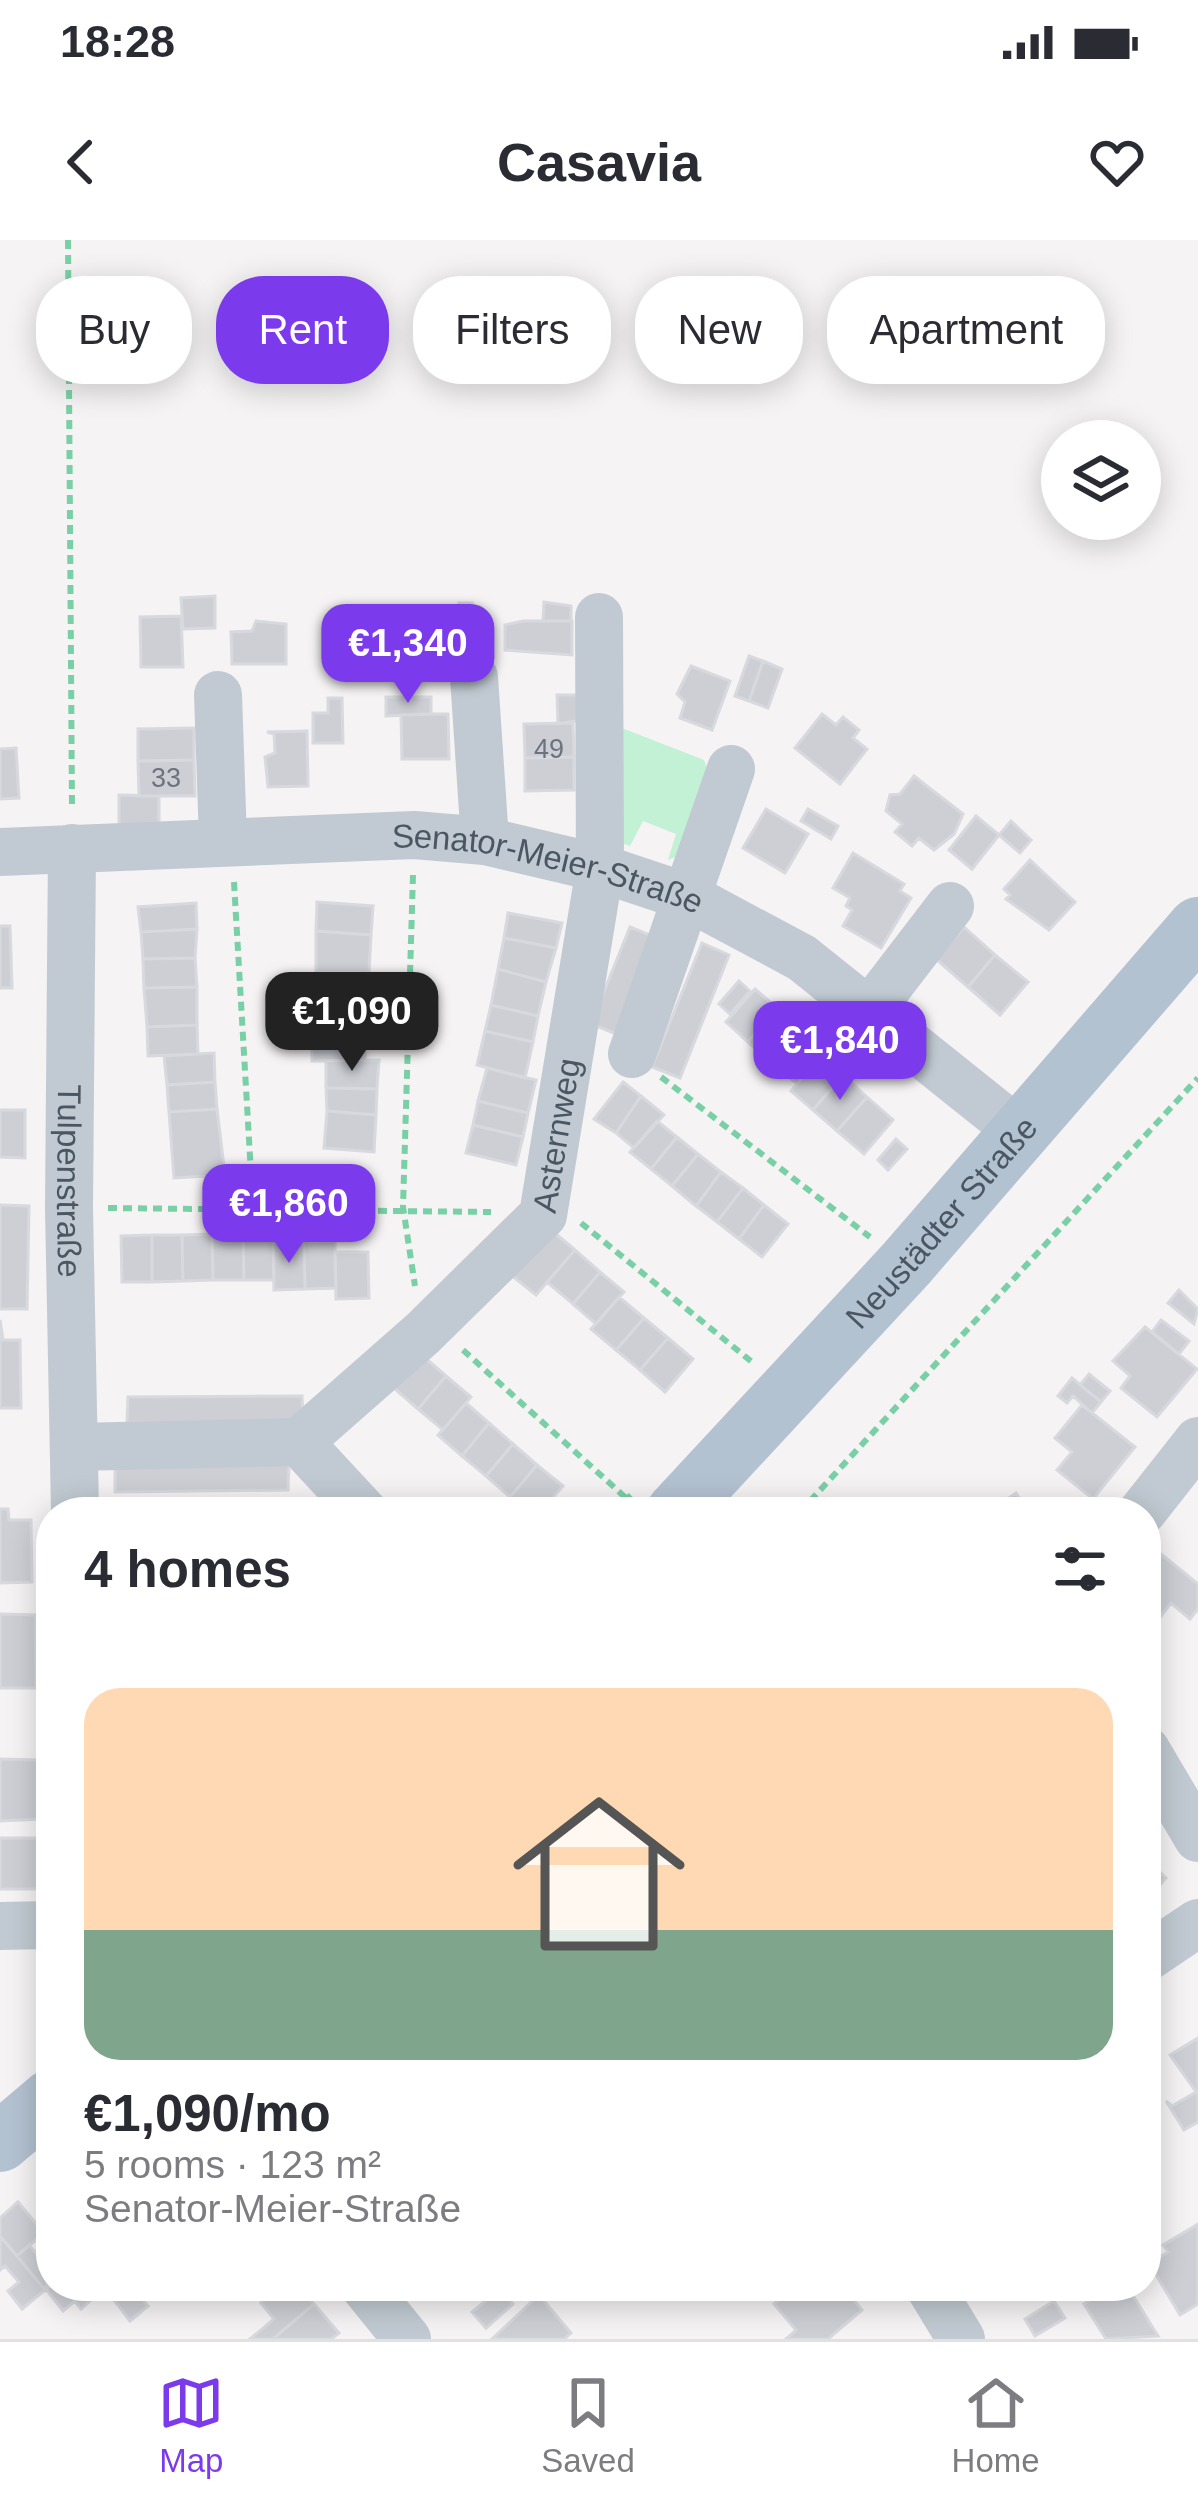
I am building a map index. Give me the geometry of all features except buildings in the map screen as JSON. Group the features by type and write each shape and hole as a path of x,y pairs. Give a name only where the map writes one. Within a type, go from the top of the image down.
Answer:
{"main road":[{"name":"Neustädter Straße","path":"690,1497 906,1264 1198,927"},
{"path":"0,2142 36,2112"}],"street":[{"name":"Asternweg","path":"298,1442 428,1328 544,1204 600,868 599,616"},
{"path":"474,677 485,841"},
{"path":"218,695 228,840"},
{"path":"632,1054 731,770"},
{"name":"Senator-Meier-Straße","path":"0,852 414,835 485,841 600,868 690,898 802,958 1021,1133"},
{"name":"Tulpenstraße","path":"72,848 69,1208 75,1497"},
{"path":"871,1009 950,906"},
{"path":"1154,1497 1198,1441"},
{"path":"74,1448 298,1442 350,1497"},
{"path":"1161,1775 1198,1838"},
{"path":"1161,1948 1198,1923"},
{"path":"0,1926 36,1925"},
{"path":"376,2301 407,2339"},
{"path":"938,2301 961,2339"}],"path":[{"path":"68,240 72,848"},
{"path":"414,835 403,1207 428,1328 625,1497"},
{"path":"228,840 253,1208"},
{"path":"632,1054 906,1264"},
{"path":"814,1497 1198,1078"},
{"path":"69,1208 544,1204 788,1391"}],"green space":[{"path":"609,723 704,760 711,778 683,854 668,860 676,834 643,821 630,846 610,839"}]}
